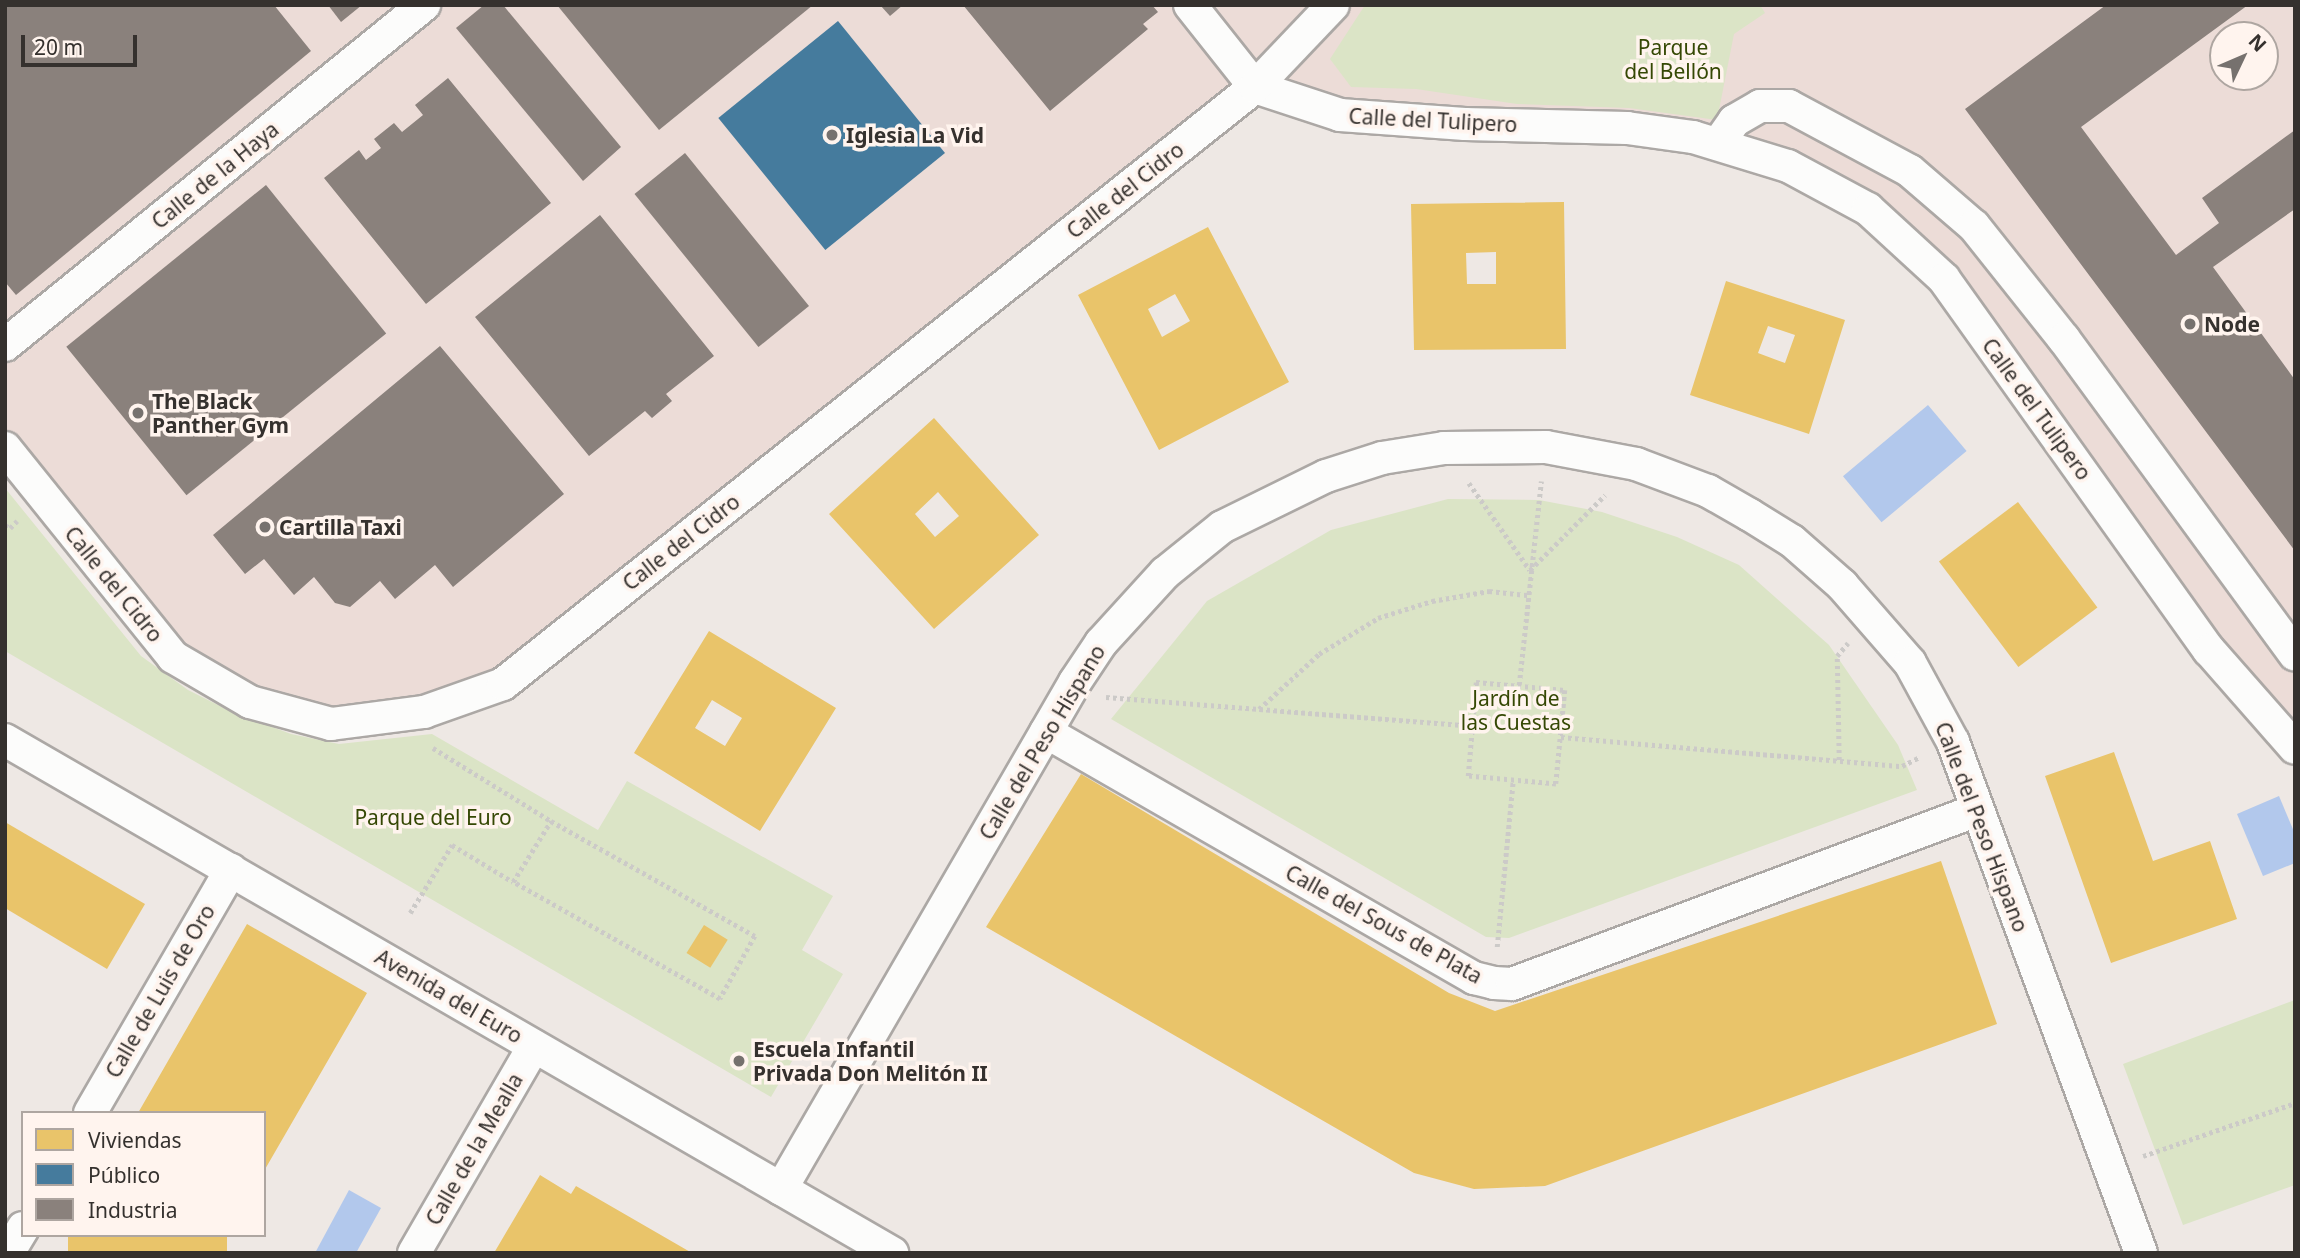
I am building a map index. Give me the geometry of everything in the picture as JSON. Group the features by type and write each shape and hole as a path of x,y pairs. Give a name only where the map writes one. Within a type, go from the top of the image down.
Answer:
{"street":[{"name":"Calle de la Haya","path":"5,345 424,5"},
{"path":"1190,5 1255,87"},
{"name":"Calle del Cidro","path":"5,448 173,657 250,702 331,724 424,712 503,684 1255,87 1333,5"},
{"name":"Calle del Tulipero","path":"1255,87 1340,115 1465,124 1627,128 1718,144 1788,166 1868,209 1944,279 2209,650 2295,748"},
{"path":"1718,144 1734,121 1760,106 1789,106 1910,171 1974,226 2064,339 2295,655"},
{"name":"Calle del Peso Hispano","path":"781,1189 1046,732 1101,643 1133,605 1222,527 1326,476 1382,458 1444,448 1546,447 1636,464 1708,491 1792,541 1842,584 1910,663 1953,742 2141,1253"},
{"name":"Calle del Sous de Plata","path":"1046,732 1474,978 1494,983 1512,984 1978,810"},
{"name":"Avenida del Euro","path":"5,740 892,1253"},
{"name":"Calle de Luis de Oro","path":"91,1111 231,870"},
{"name":"Calle de la Mealla","path":"414,1253 534,1046"},
{"path":"8,1253 21,1231"}],"path":[{"path":"1519,685 1542,474"},
{"path":"1464,476 1530,570"},
{"path":"1530,570 1616,484"},
{"path":"1258,709 1319,654 1378,618 1432,601 1489,591 1528,595"},
{"path":"1839,760 1837,656 1848,642"},
{"path":"1476,682 1565,690 1556,784 1468,776 1472,726 1476,682"},
{"path":"1101,696 1472,726"},
{"path":"1560,737 1902,766 1927,754"},
{"path":"410,913 452,845 720,999 755,936 551,821 421,740"},
{"path":"1497,952 1513,780"},
{"path":"513,882 551,821"},
{"path":"2142,1156 2295,1103"}],"shaded area":[{"path":"5,5 2295,5 2295,748 1907,242 1746,152 1465,124 1255,87 503,683 331,724 173,657 5,448"}],"green space":[{"name":"Parque del Bellón","path":"1365,5 1760,5 1765,13 1734,34 1717,120 1629,108 1517,104 1416,89 1351,87 1330,59"},
{"name":"Parque del Euro","path":"5,488 141,656 188,690 230,711 291,734 339,744 432,734 598,830 627,781 833,896 802,950 843,974 771,1097 5,651"},
{"name":"Jardín de las Cuestas","path":"1448,499 1539,500 1602,512 1677,537 1739,565 1829,645 1898,745 1917,790 1509,938 1486,937 1111,719 1207,601 1331,530"},
{"path":"2295,1000 2295,1185 2183,1225 2123,1064"}],"water":[{"path":"1928,405 1967,451 1882,522 1843,476"},
{"path":"2279,796 2295,834 2295,863 2263,876 2237,814"},
{"path":"349,1190 381,1208 356,1253 315,1253"}],"building: Viviendas":[{"path":"1564,202 1566,349 1414,350 1411,204","holes":["1496,252 1496,284 1467,284 1466,253"]},
{"path":"1208,227 1289,382 1159,450 1078,295","holes":["1175,294 1190,321 1162,337 1148,309"]},
{"path":"1726,281 1845,320 1809,434 1690,395","holes":["1768,326 1795,335 1785,363 1758,353"]},
{"path":"934,418 1039,535 934,629 829,514","holes":["938,492 959,516 935,537 915,514"]},
{"path":"2018,502 2097,607 2018,667 1939,562"},
{"path":"709,631 836,708 760,831 634,753","holes":["712,700 742,718 725,746 695,728"]},
{"path":"2114,752 2153,861 2210,841 2237,919 2111,963 2045,776"},
{"path":"1081,774 1449,993 1495,1011 1941,861 1997,1024 1545,1186 1474,1189 1414,1173 986,927"},
{"path":"5,822 145,904 107,969 5,908"},
{"path":"247,924 367,993 266,1168 266,1111 139,1111"},
{"path":"704,925 728,940 710,968 687,953"},
{"path":"540,1175 571,1194 576,1186 692,1253 494,1253"},
{"path":"68,1237 227,1237 227,1253 68,1253"}],"building: Público":[{"name":"Iglesia La Vid","path":"838,21 945,153 825,250 718,118"}],"building: Industria":[{"path":"5,5 274,5 311,51 16,295 5,282"},
{"path":"328,5 362,5 341,22"},
{"path":"484,5 503,5 621,147 583,181 456,28"},
{"path":"557,5 813,5 659,130"},
{"path":"880,5 903,5 890,16"},
{"path":"963,5 1152,5 1158,12 1143,24 1148,29 1050,111"},
{"name":"Node","path":"2106,5 2248,5 2226,21 2209,21 2209,33 2081,127 2176,255 2219,223 2202,198 2295,130 2295,209 2213,267 2295,380 2295,551 1965,109"},
{"path":"448,78 551,203 426,304 324,178 359,150 366,160 381,148 374,139 394,123 402,132 423,115 415,105"},
{"path":"685,153 809,306 758,347 634,194"},
{"path":"266,185 386,333 186,495 66,347"},
{"path":"600,215 714,356 666,394 672,401 652,418 645,411 589,456 475,317"},
{"path":"440,346 564,494 453,587 435,565 395,599 380,581 350,607 335,603 314,577 294,595 264,559 245,574 213,535"}],"place":[{"name":"Iglesia La Vid","path":"832,135"},
{"name":"Node","path":"2190,324"},
{"name":"The Black Panther Gym","path":"138,413"},
{"name":"Cartilla Taxi","path":"265,527"},
{"name":"Escuela Infantil Privada Don Melitón II","path":"739,1061"}]}
